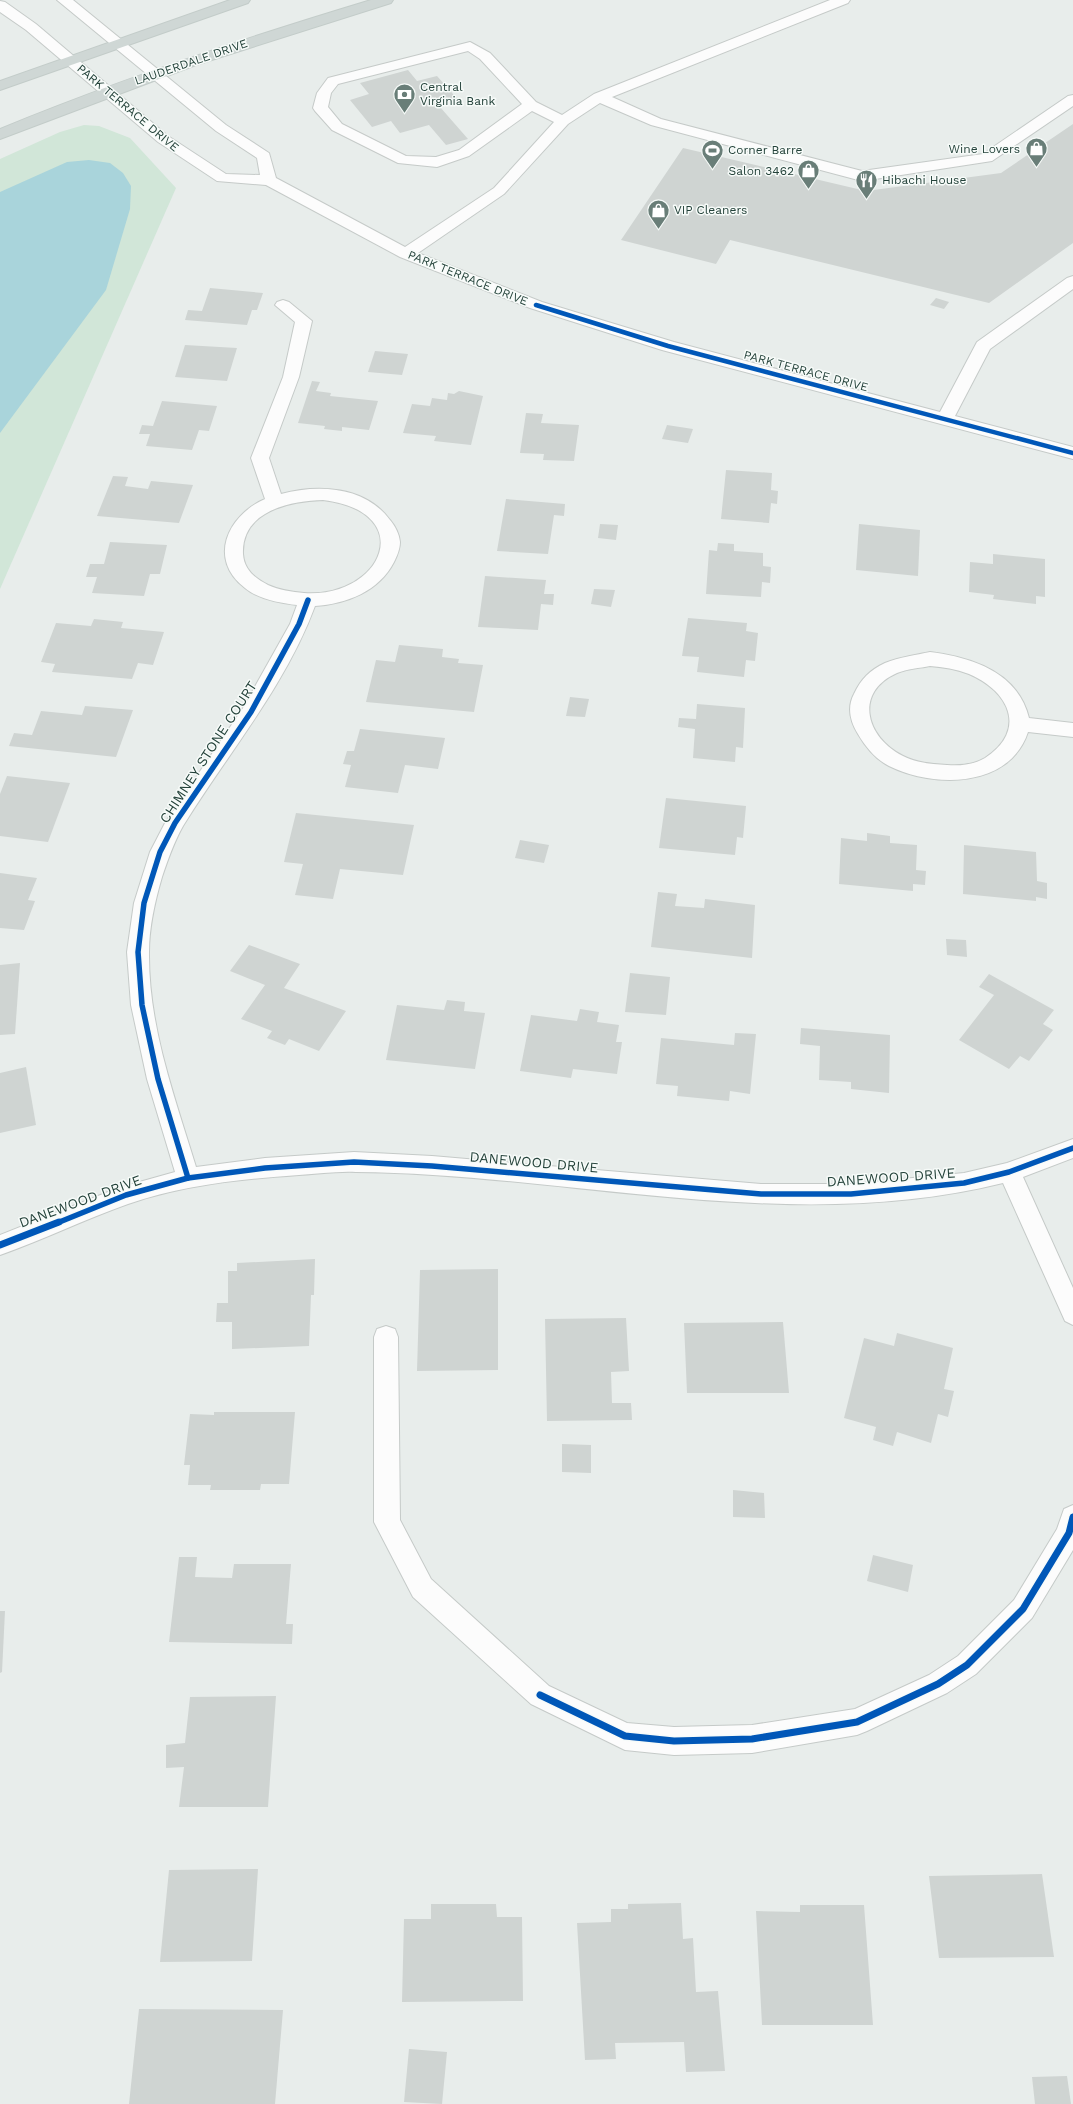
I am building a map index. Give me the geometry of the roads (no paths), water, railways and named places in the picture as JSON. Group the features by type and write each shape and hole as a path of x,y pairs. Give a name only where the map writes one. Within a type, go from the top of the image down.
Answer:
{"main road":[{"path":"0,86 243,0"},
{"name":"LAUDERDALE DRIVE","path":"0,134 155,74 294,27 386,0"}],"street":[{"path":"64,0 119,43 221,128 264,156 269,180"},
{"path":"406,254 499,191 563,121 599,97 825,3 844,0"},
{"name":"PARK TERRACE DRIVE","path":"0,5 31,26 163,139 222,178 269,180 406,254 458,276 536,305 668,346 1073,453"},
{"path":"531,105 464,153 437,162 403,160 337,127 320,108 324,93 333,80 470,46 484,56 531,105 563,121"},
{"path":"599,97 656,122 862,176 987,158 1073,99"},
{"path":"945,419 983,346 1073,281"},
{"path":"275,502 260,458 291,377 304,321 283,305"},
{"path":"323,494 348,498 370,508 384,522 391,539 389,557 378,574 360,588 335,597 308,600 282,597 260,589 243,577 234,561 233,544 240,527 255,512 275,502 304,495 323,494"},
{"name":"CHIMNEY STONE COURT","path":"188,1178 158,1079 142,1005 138,952 144,903 160,852 175,823 251,712 299,624 308,600"},
{"path":"930,659 974,668 993,678 1007,692 1017,708 1020,724 1016,740 1006,754 990,765 970,772 946,774 924,771 901,764 882,752 868,738 860,722 858,706 863,691 873,677 889,667 908,661 930,659"},
{"path":"1020,724 1073,730"},
{"name":"DANEWOOD DRIVE","path":"0,1245 126,1195 188,1178 265,1168 354,1162 432,1166 761,1194 851,1194 964,1183 1009,1172 1073,1148"},
{"path":"1009,1172 1073,1314"},
{"path":"386,1337 387,1522 422,1588 540,1694 625,1736 674,1741 752,1739 857,1722 938,1684 967,1664 1023,1609 1069,1533 1073,1518"}],"water":[{"path":"89,160 110,163 123,173 131,186 130,209 106,290 0,433 0,192 67,162"}],"place":[{"name":"Central Virginia Bank","path":"404,114"},
{"name":"Wine Lovers","path":"1036,168"},
{"name":"Corner Barre","path":"712,170"},
{"name":"Salon 3462","path":"809,190"},
{"name":"Hibachi House","path":"867,200"},
{"name":"VIP Cleaners","path":"658,230"}]}
